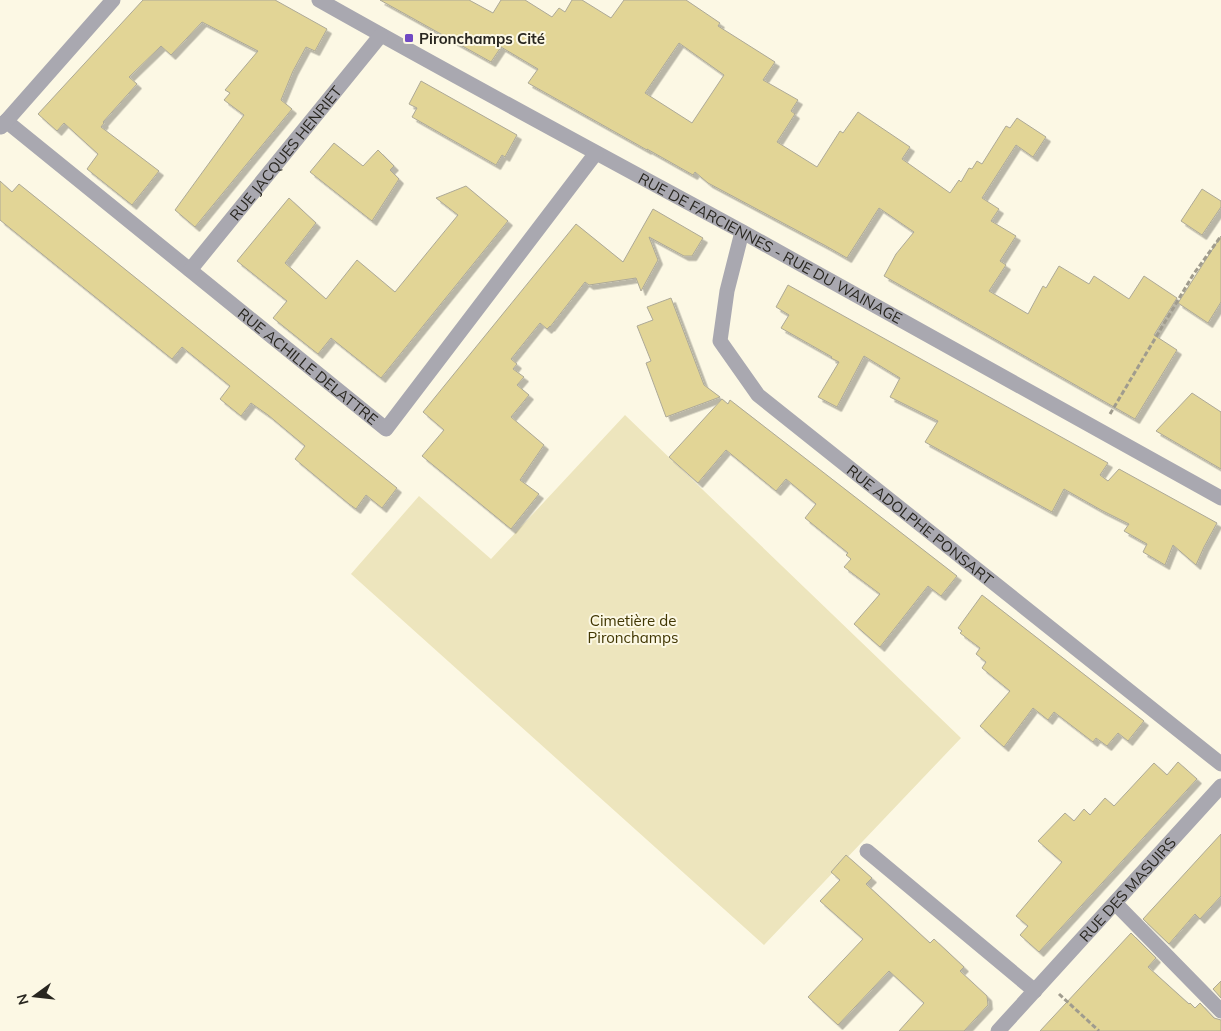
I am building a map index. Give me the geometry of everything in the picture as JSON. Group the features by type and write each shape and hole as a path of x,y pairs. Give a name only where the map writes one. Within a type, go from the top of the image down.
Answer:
{"street":[{"path":"3,124 113,0"},
{"name":"RUE DE FARCIENNES - RUE DU WAINAGE","path":"319,0 1101,430 1221,498"},
{"name":"RUE JACQUES HENRIET","path":"190,270 381,35"},
{"name":"RUE ACHILLE DELATTRE","path":"3,124 190,270 386,429 596,153"},
{"name":"RUE ADOLPHE PONSART","path":"742,232 727,291 720,341 758,395 1221,764"},
{"name":"RUE DES MASUIRS","path":"998,1031 1221,786"},
{"path":"867,851 1040,986"},
{"path":"1115,903 1221,1011"}],"path":[{"path":"1101,430 1192,275 1221,236"},
{"path":"1040,986 1099,1031"}],"green space":[{"name":"Cimetière de Pironchamps","path":"625,415 961,738 764,945 351,574 419,496 491,559"}],"building":[{"path":"143,0 275,0 327,29 315,51 306,47 293,71 281,100 292,109 195,227 175,210 244,115 224,100 230,93 225,90 258,51 202,22 171,55 161,46 129,77 137,84 103,122 101,127 159,171 132,205 87,169 98,154 64,123 57,131 38,114"},
{"path":"380,0 469,0 493,13 501,0 525,0 552,17 559,8 565,12 572,0 582,0 611,18 624,0 686,0 720,23 718,26 775,62 763,80 798,100 791,111 795,114 777,142 817,167 840,131 843,133 858,112 910,147 902,159 950,193 959,180 961,182 969,168 972,169 977,161 982,164 1006,126 1010,128 1017,118 1046,137 1033,157 1016,145 982,198 999,209 991,221 1016,236 1000,261 1006,265 989,291 1028,314 1043,286 1046,288 1059,266 1089,284 1094,276 1129,299 1144,276 1177,298 1154,335 1177,350 1135,419 884,276 896,254 914,232 879,208 847,258 708,183 695,172 693,175 528,83 538,69 501,47 491,62","holes":["679,43 724,75 692,123 645,93"]},
{"path":"421,81 517,135 505,157 502,155 496,165 412,117 417,108 409,104"},
{"path":"334,143 363,166 378,150 394,166 390,170 399,179 372,221 310,172"},
{"path":"0,181 12,192 19,184 397,488 382,508 366,495 356,509 349,504 295,459 305,446 268,415 251,403 241,416 220,399 230,386 182,347 172,359 0,220"},
{"path":"466,186 508,221 381,378 331,338 318,354 273,318 287,301 237,261 289,198 316,223 285,263 326,299 357,260 395,292 458,215 436,198"},
{"path":"1202,189 1221,201 1221,207 1202,235 1181,221"},
{"path":"653,209 703,238 692,256 684,256 649,237 658,260 641,291 636,278 589,285 585,282 550,327 547,329 540,323 511,359 517,364 513,369 524,377 517,385 529,395 511,417 544,445 520,480 539,494 511,529 422,456 444,430 423,412 576,224 623,262"},
{"path":"1221,236 1221,302 1208,323 1178,303"},
{"path":"788,285 1108,463 1100,475 1108,481 1119,469 1217,523 1196,565 1173,545 1165,565 1143,552 1147,544 1124,531 1129,524 1064,489 1052,512 925,442 938,421 890,397 900,378 864,356 837,407 818,397 839,362 781,328 789,315 776,307"},
{"path":"671,298 704,385 720,397 666,417 646,363 651,361 637,326 653,320 647,307"},
{"path":"1192,393 1221,412 1221,469 1156,431"},
{"path":"722,399 728,404 730,400 957,576 941,596 928,586 880,647 854,624 880,594 844,567 851,559 846,555 848,553 805,518 816,504 786,479 776,491 726,450 698,483 669,457"},
{"path":"982,595 1144,721 1128,741 1118,733 1107,746 1096,738 1093,742 1054,712 1048,720 1033,708 1004,747 980,726 1010,691 982,668 986,662 976,654 980,648 960,633 962,631 958,628"},
{"path":"1178,762 1197,779 1039,952 1020,935 1028,926 1016,916 1062,862 1038,841 1065,813 1074,821 1084,809 1090,815 1105,798 1114,806 1154,763 1167,775"},
{"path":"1221,834 1221,896 1200,919 1195,914 1169,944 1143,919"},
{"path":"846,855 872,878 866,884 930,943 934,939 964,967 960,971 987,996 988,1005 964,1031 899,1031 924,1003 889,971 838,1025 808,997 863,939 820,901 840,880 831,872"},
{"path":"1131,933 1156,958 1148,967 1189,1004 1195,1008 1200,1003 1214,1018 1221,1020 1221,1031 1040,1031"},
{"path":"1221,981 1221,998 1213,989"}],"place":[{"name":"Pironchamps Cité","path":"409,38"}]}
